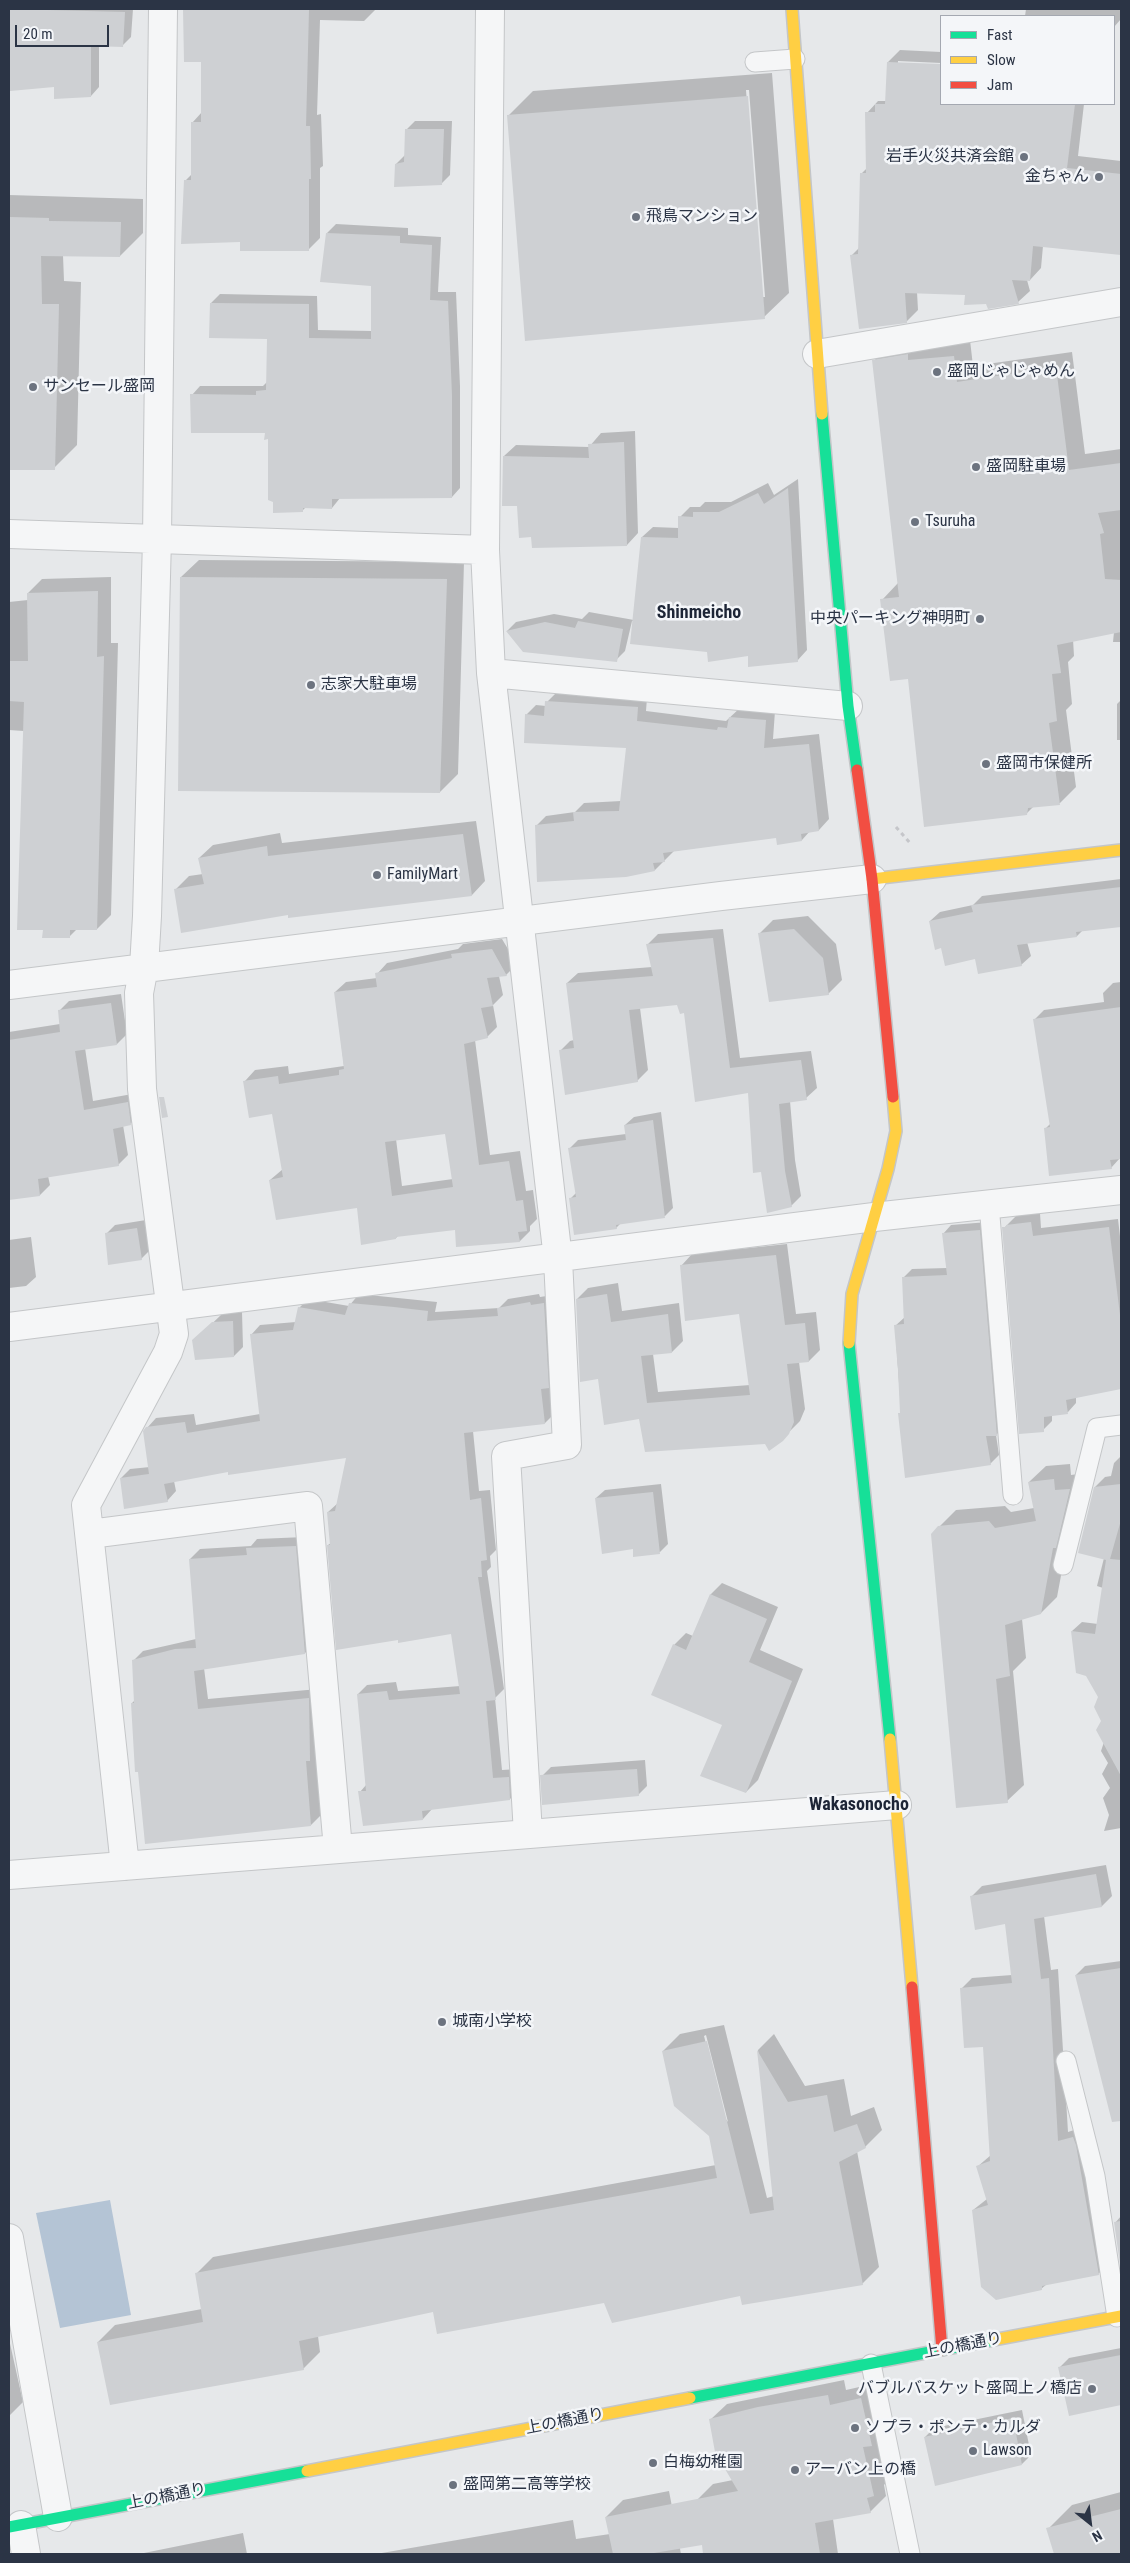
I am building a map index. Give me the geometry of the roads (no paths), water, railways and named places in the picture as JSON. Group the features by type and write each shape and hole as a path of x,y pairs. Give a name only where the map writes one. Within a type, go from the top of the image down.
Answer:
{"street":[{"path":"125,1866 86,1505 168,1352 174,1334 142,1089 139,993 144,967 157,539 163,9"},
{"path":"490,9 485,550 491,673 558,1259 567,1445 506,1456 528,1834"},
{"path":"792,9 816,354 848,706 872,879 896,1130 888,1169 852,1294 848,1338 897,1805 942,2350"},
{"path":"816,354 1121,302"},
{"path":"9,534 485,550"},
{"path":"491,673 848,706"},
{"path":"9,985 520,920 1121,850"},
{"path":"9,1327 558,1259 874,1217 1121,1190"},
{"path":"90,1534 308,1506 338,1849"},
{"path":"9,1875 897,1805"},
{"path":"9,2238 58,2517"},
{"name":"上の橋通り","path":"15,2526 1119,2317"},
{"path":"15,2526 26,2554"}],"lane":[{"path":"755,62 795,59"},
{"path":"989,1204 1013,1495"},
{"path":"1063,1566 1097,1428 1121,1424"},
{"path":"1066,2060 1095,2176 1119,2317"},
{"path":"871,2364 910,2554"}],"water":[{"path":"110,2200 131,2315 60,2328 36,2213"}],"place":[{"name":"岩手火災共済会館","path":"1024,157"},
{"name":"金ちゃん","path":"1099,177"},
{"name":"飛鳥マンション","path":"636,217"},
{"name":"盛岡じゃじゃめん","path":"937,372"},
{"name":"サンセール盛岡","path":"33,387"},
{"name":"盛岡駐車場","path":"976,467"},
{"name":"Tsuruha","path":"915,522"},
{"name":"中央パーキング神明町","path":"980,619"},
{"name":"志家大駐車場","path":"311,685"},
{"name":"盛岡市保健所","path":"986,764"},
{"name":"FamilyMart","path":"377,875"},
{"name":"城南小学校","path":"442,2022"},
{"name":"バブルバスケット盛岡上ノ橋店","path":"1092,2389"},
{"name":"ソプラ・ポンテ・カルダ","path":"855,2428"},
{"name":"Lawson","path":"973,2451"},
{"name":"白梅幼稚園","path":"653,2463"},
{"name":"アーバン上の橋","path":"795,2470"},
{"name":"盛岡第二高等学校","path":"453,2485"}],"district":[{"name":"Shinmeicho","path":"699,613"},
{"name":"Wakasonocho","path":"859,1805"}]}
